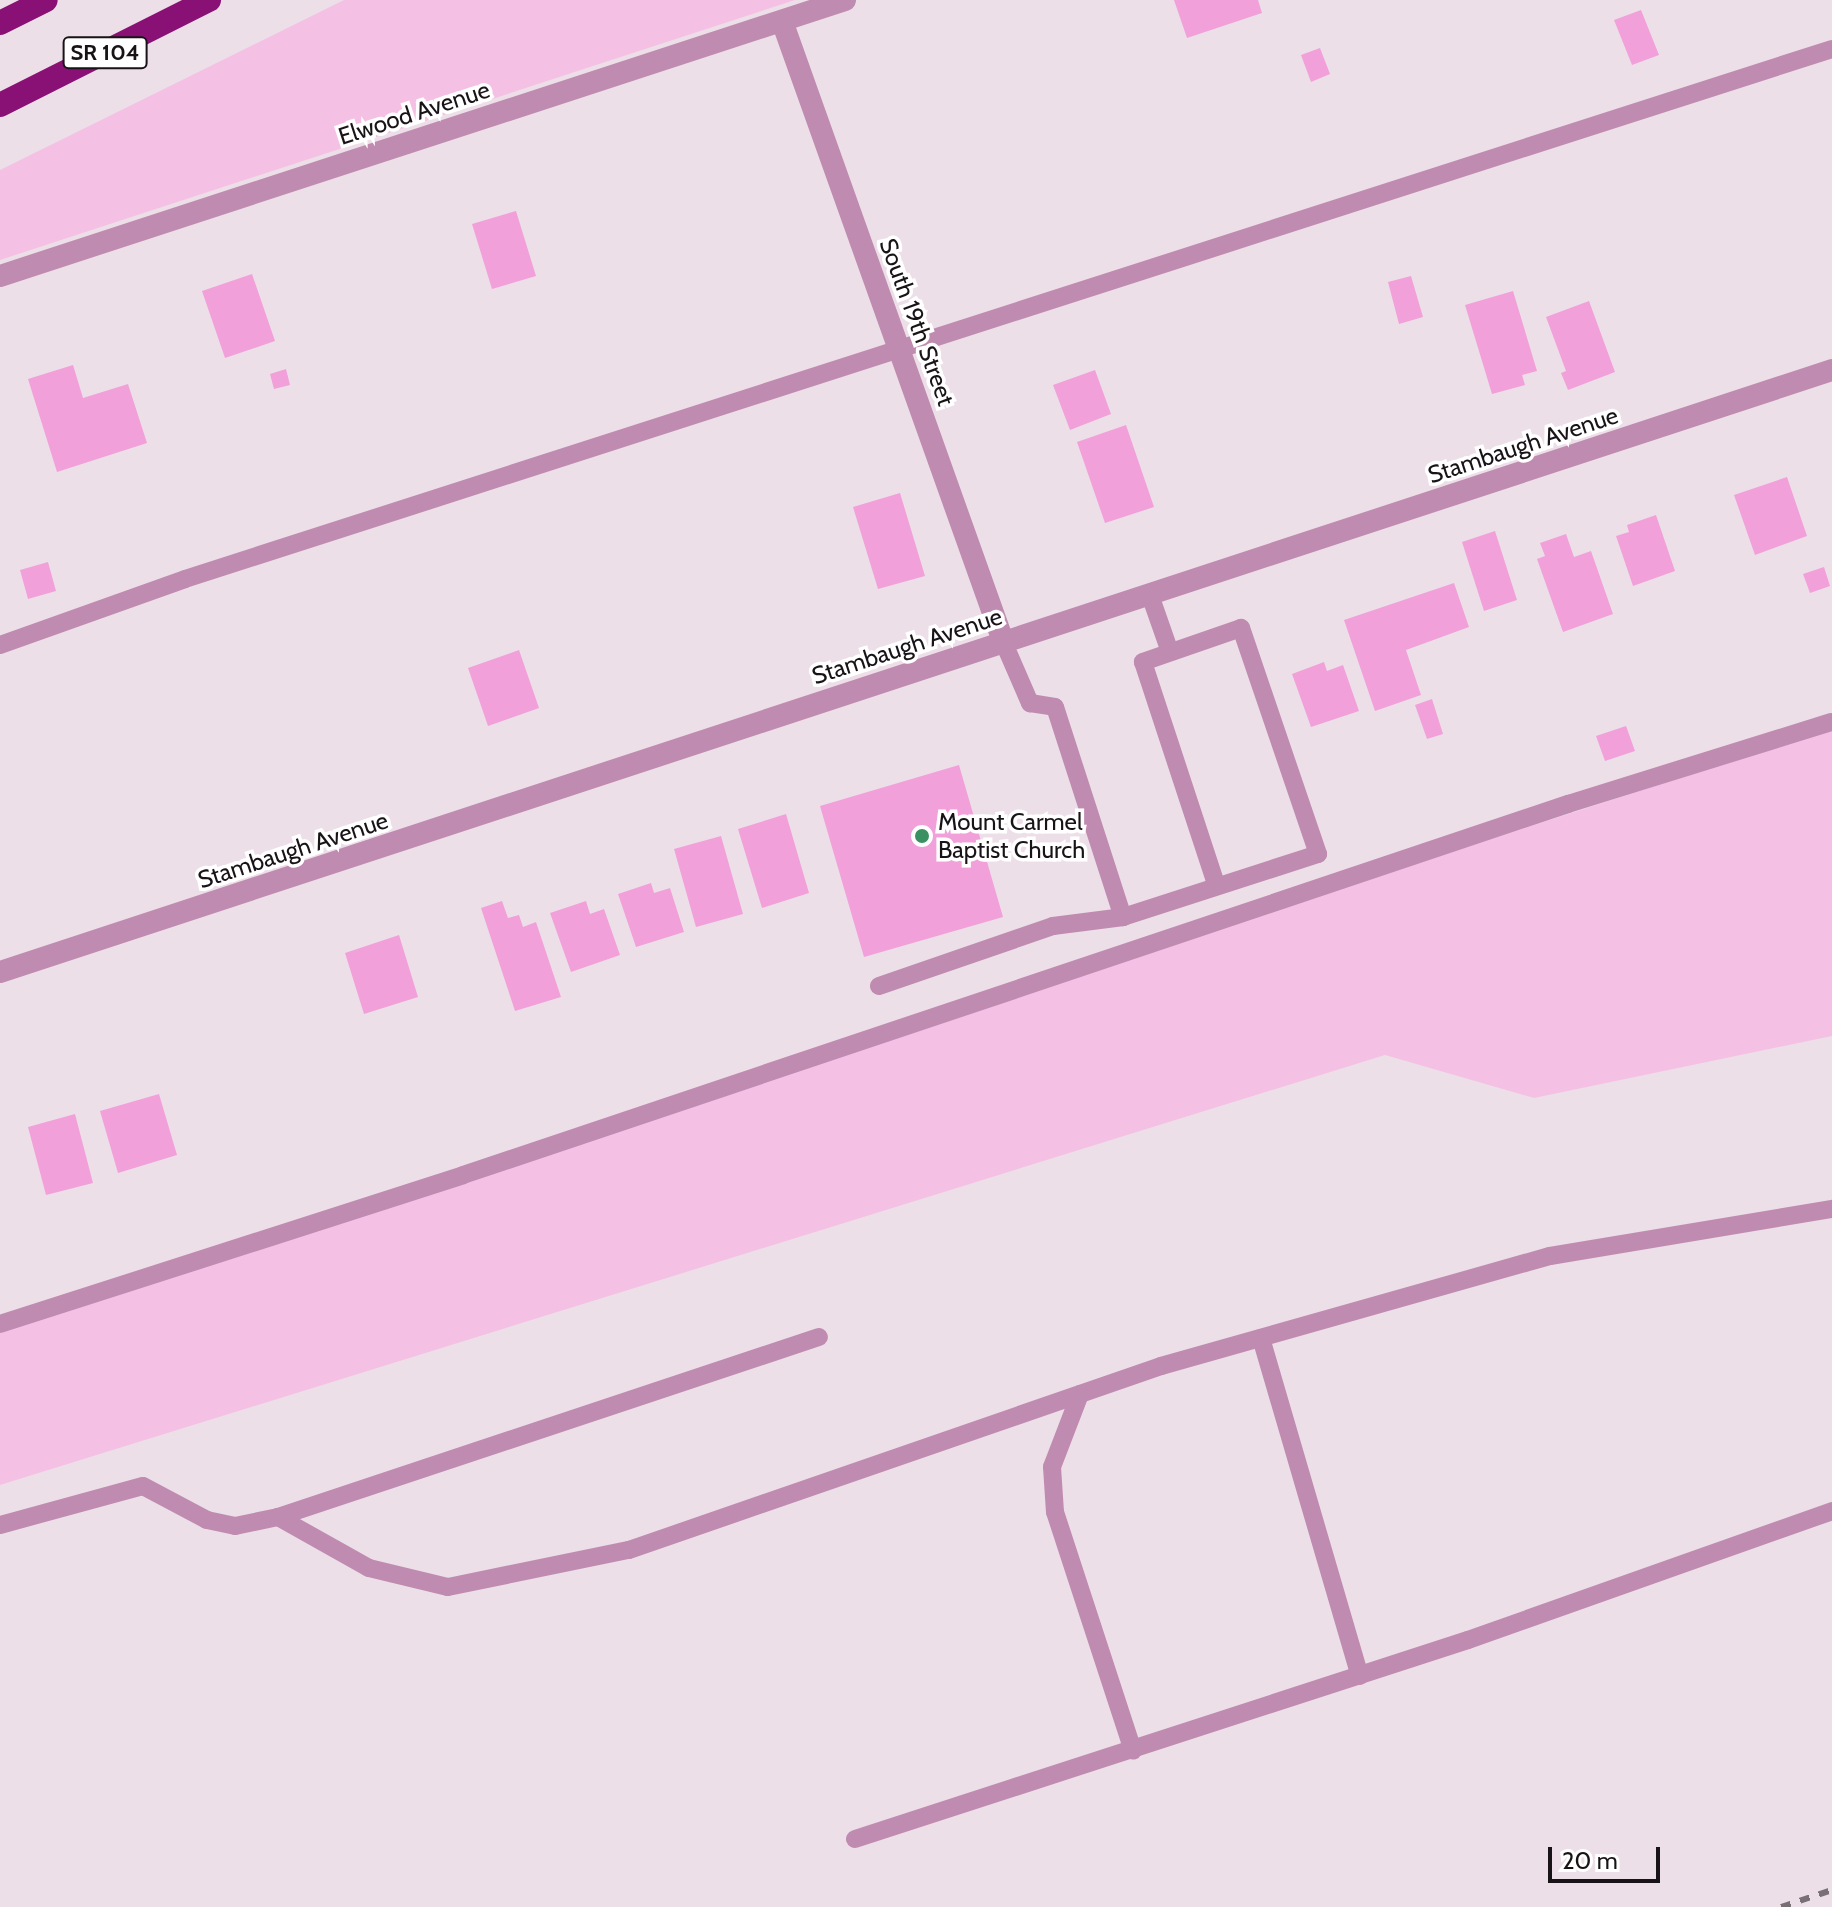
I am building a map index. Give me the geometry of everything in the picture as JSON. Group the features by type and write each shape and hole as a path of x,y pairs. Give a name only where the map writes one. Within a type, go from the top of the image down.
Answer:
{"highway":[{"path":"0,23 46,0"},
{"name":"SR 104","path":"0,105 209,0"}],"street":[{"name":"Elwood Avenue","path":"0,276 845,0"},
{"name":"South 19th Street","path":"782,21 1003,641"},
{"name":"Stambaugh Avenue","path":"0,972 1832,370"}],"lane":[{"path":"0,645 185,579 1832,49"},
{"path":"1150,595 1170,652"},
{"path":"879,986 1053,926 1123,917 1216,884 1318,854 1241,628 1143,662 1216,884"},
{"path":"1003,641 1030,703 1055,707 1123,917"},
{"path":"0,1324 463,1175 1568,804 1832,722"},
{"path":"278,1517 369,1568 448,1587 629,1550 1080,1394 1261,1338 1550,1256 1832,1209"},
{"path":"0,1525 143,1486 207,1520 235,1526 278,1517 819,1337"},
{"path":"1261,1338 1360,1676"},
{"path":"1080,1394 1052,1467 1055,1512 1133,1751"},
{"path":"855,1839 1360,1676 1832,1511"}],"shaded area":[{"path":"344,0 795,0 0,260 0,170"},
{"path":"1832,729 1832,1036 1534,1098 1385,1055 0,1485 0,1319"}],"building":[{"path":"1174,0 1258,0 1262,13 1187,38"},
{"path":"1641,10 1659,55 1632,65 1614,20"},
{"path":"1320,48 1330,74 1311,82 1301,55"},
{"path":"516,211 536,276 492,289 472,224"},
{"path":"252,274 275,341 225,358 202,291"},
{"path":"1411,276 1423,317 1399,324 1388,282"},
{"path":"1513,291 1537,371 1522,375 1525,385 1492,394 1465,305"},
{"path":"1589,301 1615,372 1568,390 1561,373 1566,371 1546,317"},
{"path":"73,365 83,398 128,384 147,443 57,472 28,379"},
{"path":"286,369 290,385 274,389 270,374"},
{"path":"1095,370 1111,414 1070,430 1053,385"},
{"path":"1126,425 1154,507 1105,523 1077,442"},
{"path":"1787,477 1807,536 1755,555 1734,495"},
{"path":"900,493 925,576 878,589 853,507"},
{"path":"1656,515 1675,571 1633,586 1616,536 1629,532 1627,525"},
{"path":"1495,531 1517,600 1484,611 1462,542"},
{"path":"1566,534 1574,557 1591,551 1613,614 1563,632 1537,559 1545,556 1540,543"},
{"path":"48,562 56,591 28,599 20,570"},
{"path":"1824,567 1830,586 1810,593 1803,574"},
{"path":"1454,583 1469,627 1406,650 1421,695 1375,711 1344,620"},
{"path":"519,650 539,708 488,726 468,668"},
{"path":"1324,662 1327,671 1343,665 1359,711 1311,727 1292,674"},
{"path":"1432,699 1443,734 1427,739 1415,705"},
{"path":"1626,726 1635,751 1605,761 1596,736"},
{"path":"959,765 1003,917 864,957 820,806"},
{"path":"786,814 809,893 762,908 738,829"},
{"path":"721,836 743,914 696,927 674,849"},
{"path":"651,883 654,893 670,888 684,932 636,947 618,894"},
{"path":"502,901 508,918 519,915 523,927 536,922 561,997 515,1011 481,908"},
{"path":"586,901 590,914 604,909 620,955 571,972 550,913"},
{"path":"399,935 418,997 364,1014 345,953"},
{"path":"159,1094 177,1155 118,1173 100,1111"},
{"path":"75,1114 93,1183 46,1195 28,1127"}],"railway":[{"path":"1781,1907 1832,1890"}],"place":[{"name":"Mount Carmel Baptist Church","path":"922,836"}]}
